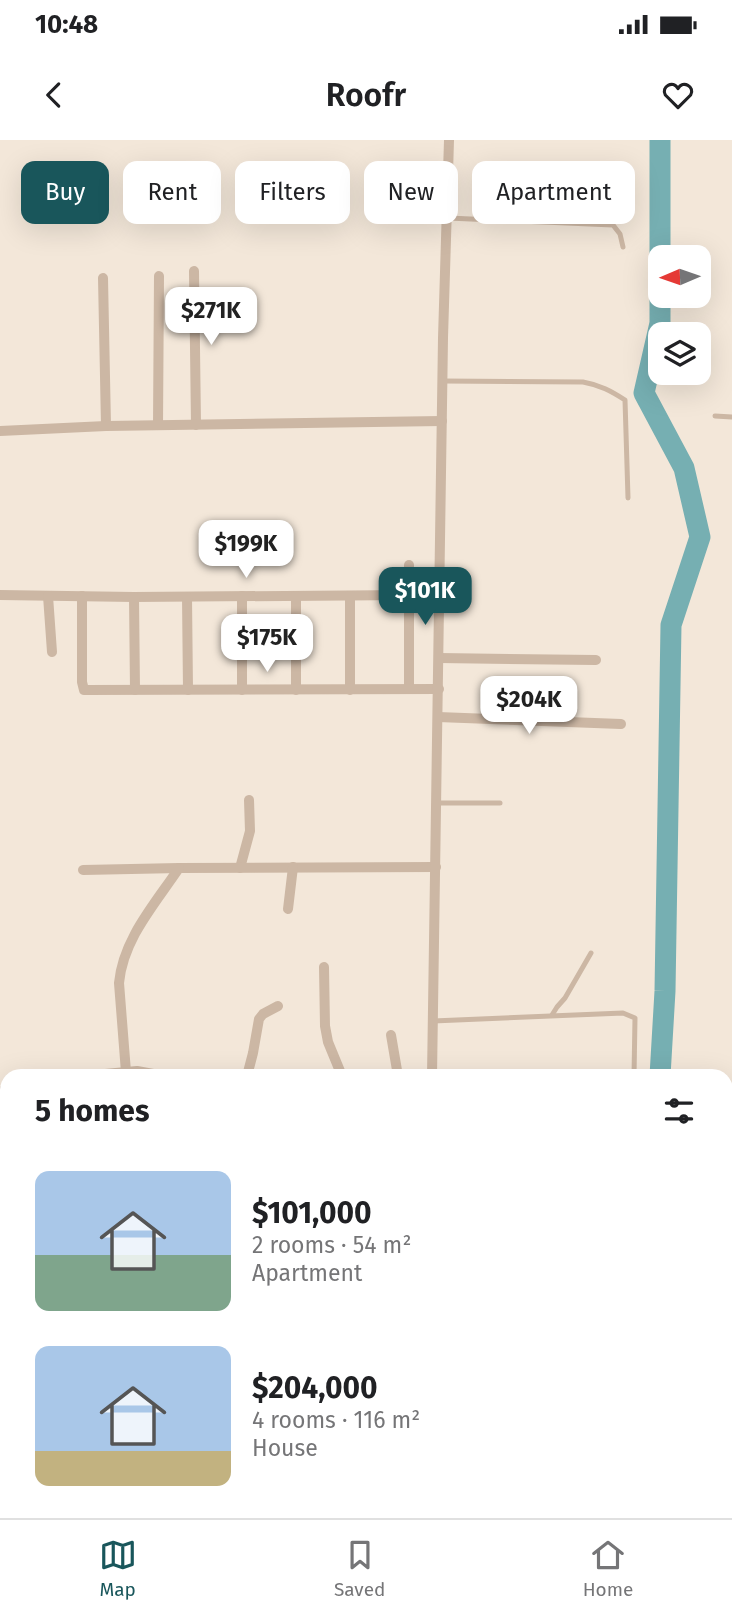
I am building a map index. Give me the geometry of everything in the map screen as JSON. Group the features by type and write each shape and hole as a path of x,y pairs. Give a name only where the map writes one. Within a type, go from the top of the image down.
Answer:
{"street":[{"path":"449,140 449,161"},
{"path":"432,1069 442,421 448,224"},
{"path":"194,271 197,425"},
{"path":"158,425 159,276"},
{"path":"103,278 106,426"},
{"path":"0,430 442,421"},
{"path":"409,565 409,690"},
{"path":"0,595 409,595"},
{"path":"48,596 52,652"},
{"path":"82,596 83,690 439,689"},
{"path":"242,596 242,690"},
{"path":"296,596 296,690"},
{"path":"350,596 350,690"},
{"path":"134,597 135,690"},
{"path":"187,597 188,690"},
{"path":"439,658 596,660"},
{"path":"438,717 621,724"},
{"path":"240,868 250,831 249,800"},
{"path":"289,909 293,867"},
{"path":"83,870 436,867"},
{"path":"125,1069 120,969 130,942 179,868"},
{"path":"324,967 325,1026 328,1042 339,1069"},
{"path":"249,1069 259,1019 278,1006"},
{"path":"391,1035 397,1069"}],"lane":[{"path":"458,218 613,225 620,234 623,247"},
{"path":"443,381 583,382 598,384 611,391 625,400 628,498"},
{"path":"715,416 732,416"},
{"path":"437,803 499,803"},
{"path":"552,1015 591,953"},
{"path":"433,1021 623,1013 635,1018 634,1069"}],"waterway":[{"path":"660,140 660,245"},
{"path":"660,308 660,323 644,393 684,468 700,537 671,625 665,991 660,1069"}]}
